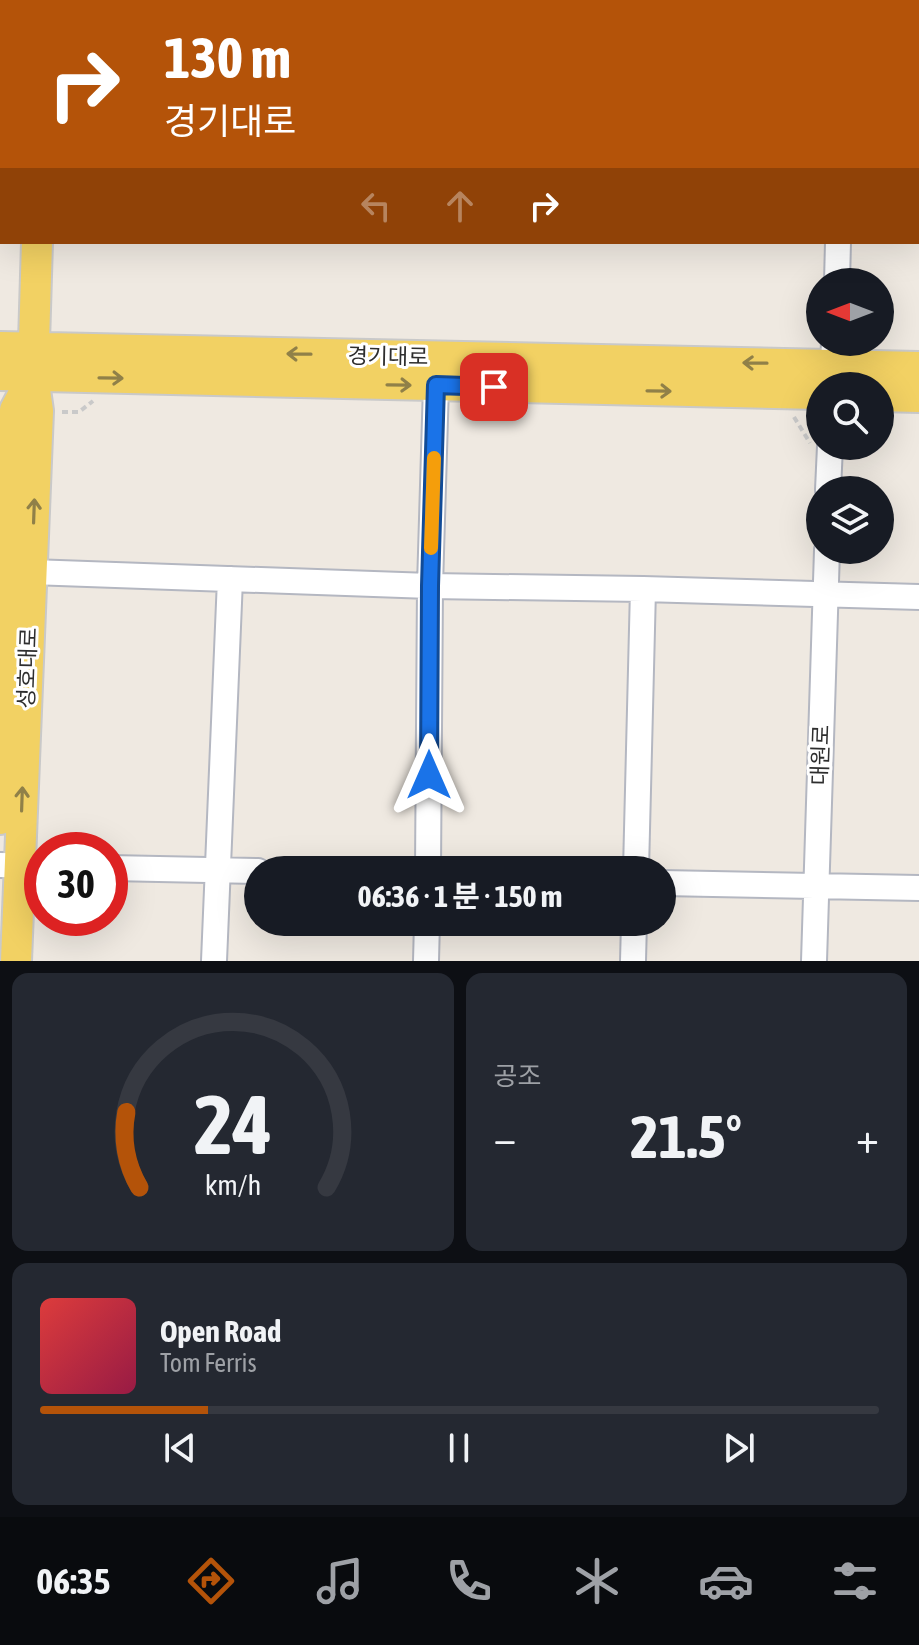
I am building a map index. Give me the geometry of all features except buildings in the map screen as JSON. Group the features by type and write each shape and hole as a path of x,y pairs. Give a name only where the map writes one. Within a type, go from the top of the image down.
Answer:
{"main road":[{"name":"성호대로","path":"16,961 38,411 33,362 37,244"},
{"name":"경기대로","path":"0,347 33,362 436,385 806,394"},
{"name":"성호대로","path":"0,819 15,410 33,362"},
{"name":"경기대로","path":"0,375 33,362 833,364 919,367"},
{"path":"894,396 919,397"}],"street":[{"path":"837,268 838,244"},
{"path":"428,856 430,586 436,385"},
{"name":"대원로","path":"814,961 827,564"},
{"path":"31,572 430,586 919,597"},
{"path":"214,961 230,579"},
{"path":"636,856 643,589"},
{"path":"128,868 244,871"},
{"path":"676,883 919,888"},
{"path":"426,961 427,936"},
{"path":"633,961 634,936"}],"slow traffic":[{"path":"431,548 434,458"}],"route":[{"path":"429,775 436,385 494,387"}]}
